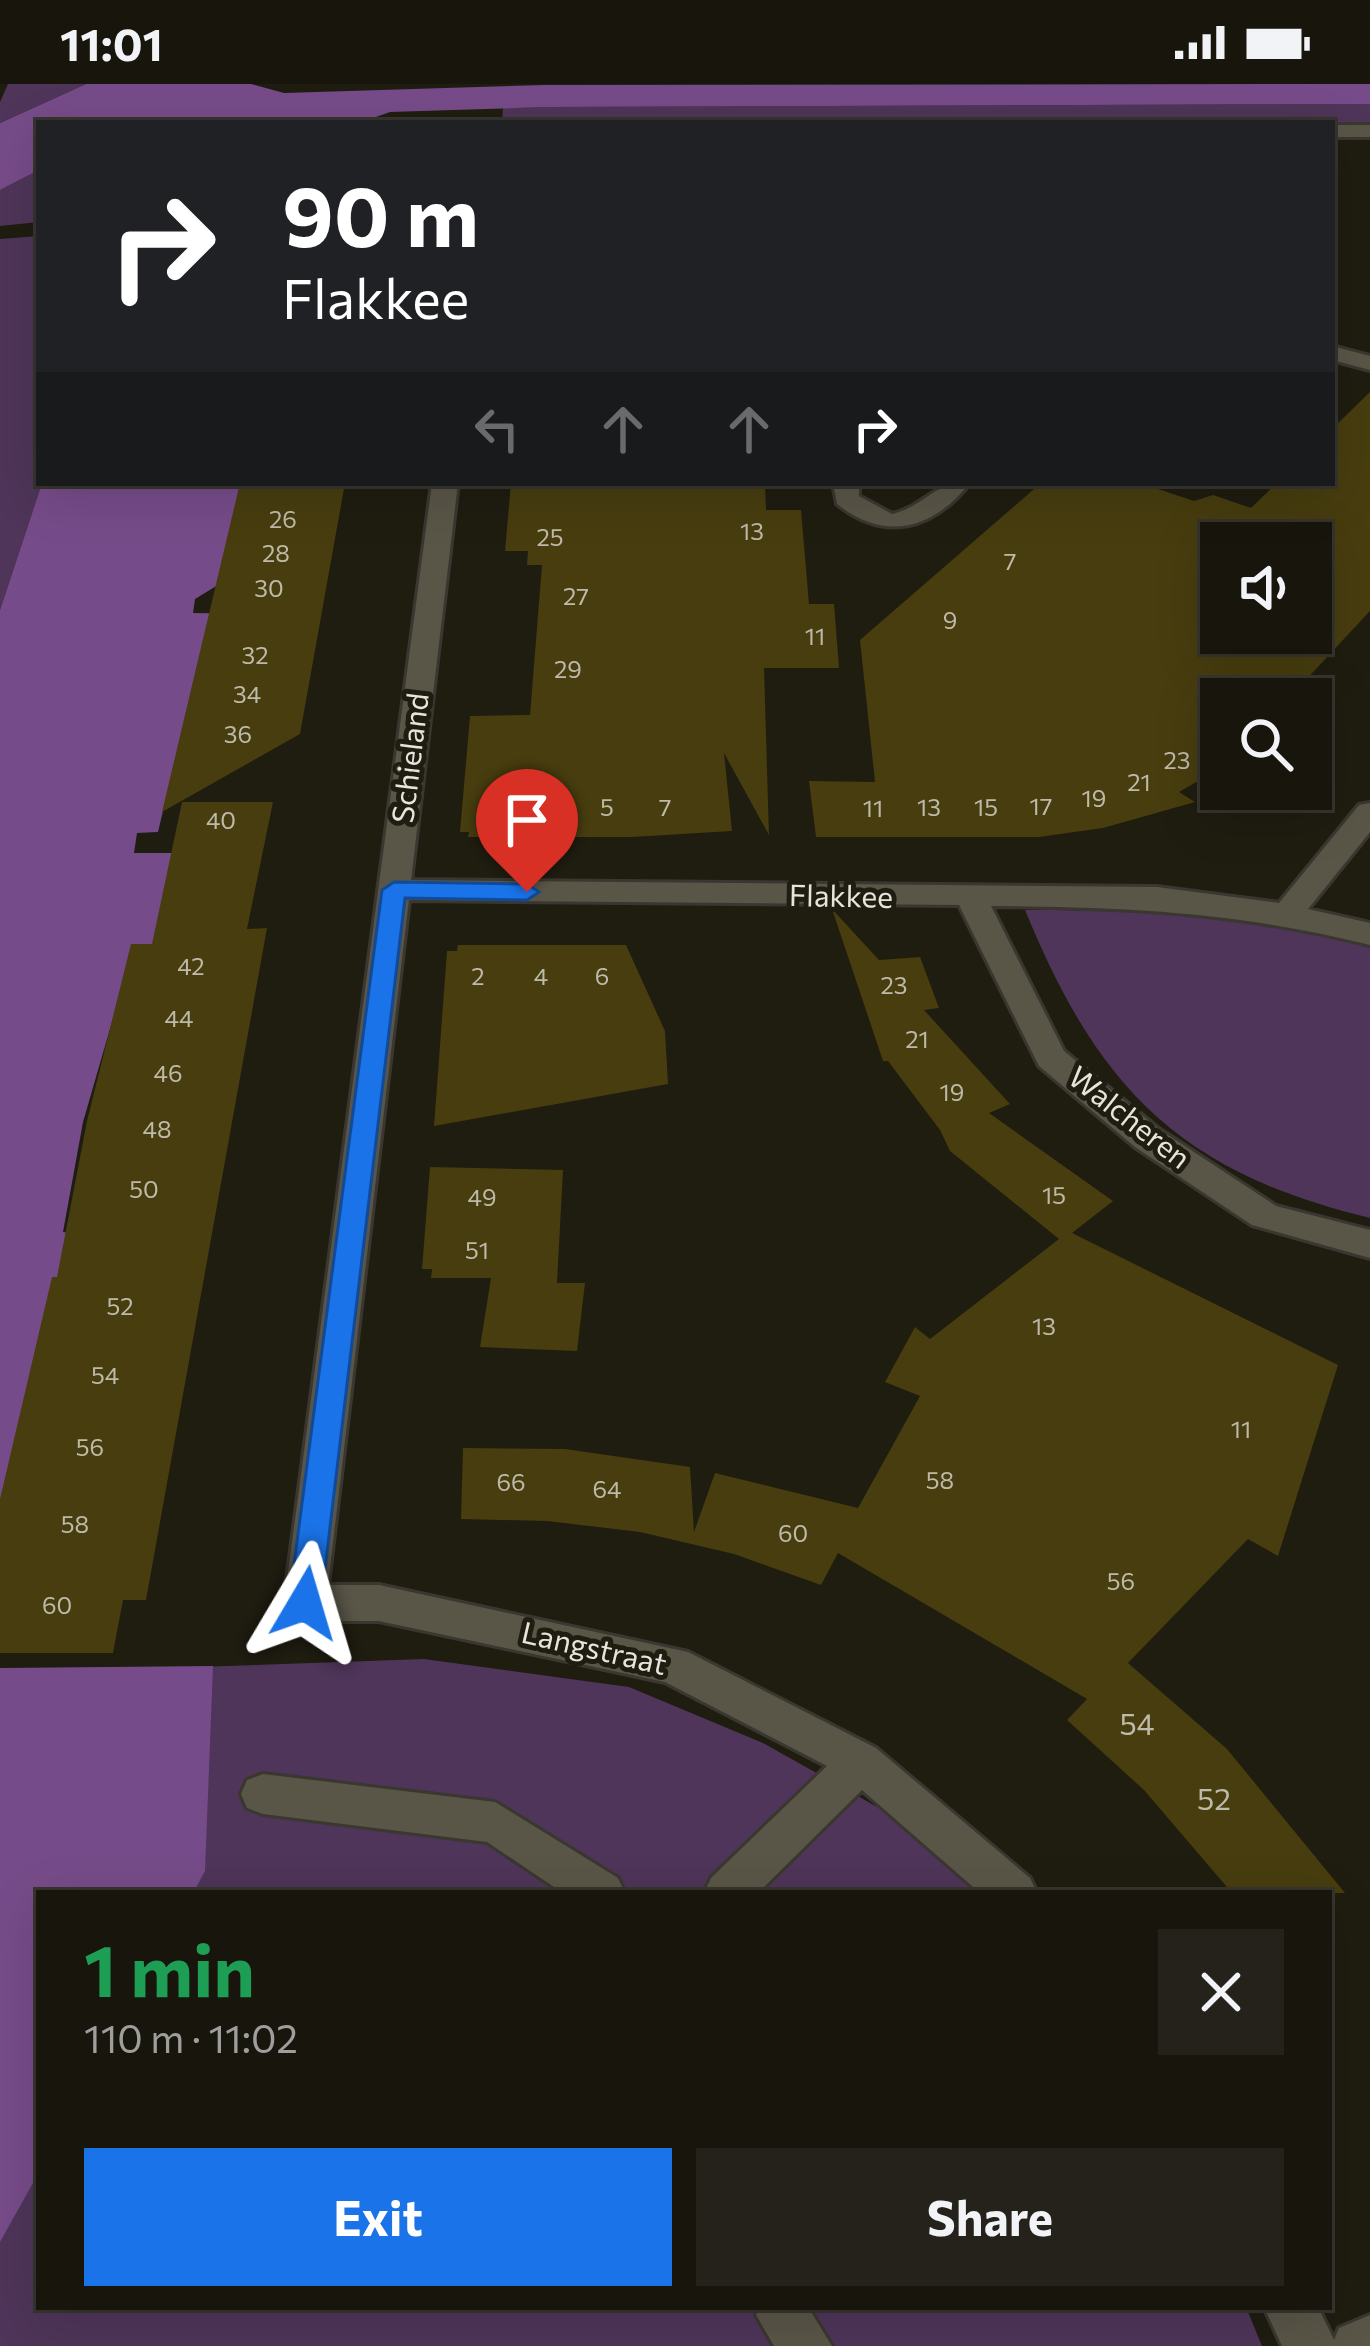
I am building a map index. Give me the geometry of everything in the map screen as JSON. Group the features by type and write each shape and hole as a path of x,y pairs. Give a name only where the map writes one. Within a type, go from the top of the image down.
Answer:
{"street":[{"path":"1335,131 1370,131"},
{"path":"1335,353 1370,364"},
{"name":"Schieland","path":"379,1603 305,1603 445,486"},
{"path":"846,486 846,499 864,515 892,525 915,518 953,486"},
{"path":"1287,914 1370,812"},
{"name":"Flakkee","path":"394,890 972,899 1157,896 1287,914 1370,934"},
{"name":"Walcheren","path":"972,899 1051,1058 1147,1138 1265,1216 1370,1244"},
{"name":"Langstraat","path":"379,1603 674,1665 861,1762 1010,1890"},
{"path":"730,1890 861,1762"},
{"path":"263,1794 495,1822 597,1890"},
{"path":"1292,2310 1310,2346"},
{"path":"1357,2346 1370,2341"}],"shaded area":[{"path":"8,84 86,84 0,123 0,102"},
{"path":"86,84 251,84 284,93 544,85 1370,84 1370,104 547,107 390,112 367,120 36,120 36,172 0,190 0,123"},
{"path":"1370,104 1370,123 502,120 503,108"},
{"path":"36,172 36,222 0,226 0,190"},
{"path":"36,236 36,486 41,486 0,610 0,239"},
{"path":"41,486 242,486 218,585 195,599 193,613 264,614 203,644 158,832 137,833 134,853 214,853 197,947 134,946 83,1122 63,1232 129,1241 0,1506 0,610"},
{"path":"1025,910 1242,920 1370,946 1370,1218 1246,1176 1196,1147 1153,1114 1116,1074 1083,1027"},
{"path":"424,1659 629,1687 763,1743 897,1818 980,1890 36,1890 36,2310 1247,2310 1262,2346 0,2346 0,1779 139,1669"},
{"path":"213,1666 205,1871 195,1890 36,1890 36,2177 0,2242 0,1668"}],"building":[{"path":"1370,392 1370,611 1332,652 1332,522 1200,522 1200,654 1330,654 1308,678 1200,678 1200,780 1179,792 1195,802 1103,828 1039,837 816,837 809,781 875,782 860,640 1038,486 1149,486 1194,501 1213,495 1251,508 1274,486 1335,486 1335,426"},
{"path":"239,486 344,486 300,734 162,812"},
{"path":"511,486 765,486 766,510 801,510 809,604 834,604 839,668 764,668 769,835 724,753 732,831 632,837 468,837 469,832 460,832 470,716 530,715 542,565 527,565 528,551 505,551"},
{"path":"182,802 273,802 247,929 267,928 146,1600 123,1600 113,1653 0,1653 0,1499 52,1277 57,1277 87,1121 131,944 152,944"},
{"path":"832,909 879,960 920,957 939,1008 924,1010 1010,1104 989,1113 1113,1201 1072,1233 1338,1365 1278,1556 1248,1539 1128,1663 1227,1749 1345,1893 1229,1890 1144,1790 1067,1720 1087,1699 838,1553 821,1585 734,1554 640,1532 547,1521 461,1519 463,1448 565,1449 690,1467 694,1532 715,1473 858,1508 920,1396 885,1382 915,1327 930,1339 1059,1239 950,1151 940,1130 888,1061 883,1061"},
{"path":"458,945 626,945 665,1031 668,1084 434,1126 447,951 457,951"},
{"path":"430,1167 563,1170 557,1283 585,1283 577,1351 480,1347 491,1278 431,1278 432,1269 422,1269"}],"route":[{"path":"305,1603 394,890 527,892"}]}
